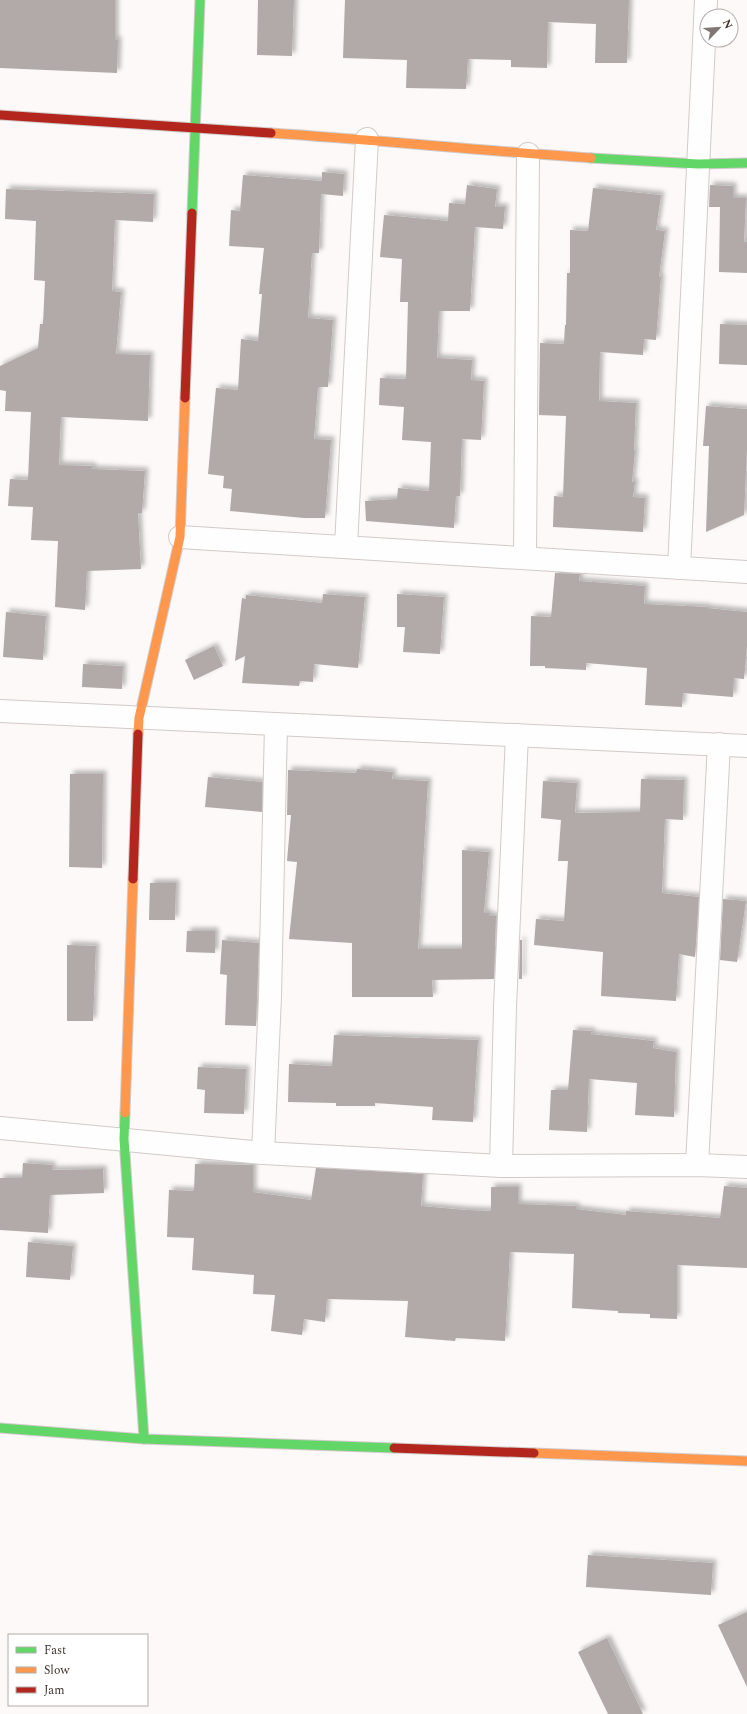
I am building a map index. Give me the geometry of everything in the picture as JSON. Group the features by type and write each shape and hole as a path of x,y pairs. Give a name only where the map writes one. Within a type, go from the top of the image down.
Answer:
{"street":[{"path":"144,1439 124,1139 139,718 180,537 200,0"},
{"path":"679,568 706,0"},
{"path":"0,115 195,129 367,139 528,154 698,164 747,163"},
{"path":"346,546 367,139"},
{"path":"525,558 528,154"},
{"path":"180,537 346,546 747,572"},
{"path":"0,711 747,746"},
{"path":"263,1153 270,997 276,724"},
{"path":"501,1166 505,1007 516,735"},
{"path":"697,1165 719,744"},
{"path":"0,1128 263,1153 501,1166 697,1165 747,1167"},
{"path":"0,1428 144,1439 747,1461"}],"building":[{"path":"0,0 115,0 115,40 118,40 117,73 0,68"},
{"path":"258,0 294,0 292,56 257,55"},
{"path":"345,0 629,0 627,63 595,63 596,24 548,22 547,68 511,67 511,60 468,59 466,89 406,88 407,60 343,58"},
{"path":"322,172 344,174 343,196 321,194 319,253 312,253 308,318 333,320 328,387 318,387 314,439 331,440 325,518 304,518 230,511 232,489 223,488 224,476 208,474 216,388 238,390 241,339 258,341 262,294 259,294 264,248 229,246 231,210 240,211 243,175 322,181"},
{"path":"467,185 497,189 495,207 505,207 503,229 475,227 470,311 439,311 437,358 472,360 471,380 484,381 481,440 462,439 460,496 456,496 454,528 366,521 365,501 397,499 398,488 429,491 431,442 402,440 404,407 379,405 380,378 406,379 408,302 400,302 402,259 380,257 384,215 448,221 449,203 465,204"},
{"path":"710,185 733,186 733,198 746,198 744,242 747,242 747,273 719,272 720,207 709,207"},
{"path":"593,188 661,195 656,230 665,231 659,277 661,277 656,340 644,339 643,355 600,352 599,401 636,403 635,451 632,482 635,482 633,497 645,498 643,532 553,527 554,496 563,497 566,416 539,415 540,343 564,344 567,273 570,273 570,230 588,231"},
{"path":"6,189 154,194 153,222 115,220 112,291 121,292 116,354 150,355 148,421 61,417 59,465 93,466 92,469 145,471 142,513 138,513 141,569 87,571 85,610 55,607 58,541 31,540 33,507 8,506 10,479 28,480 31,412 5,411 6,391 0,390 0,366 38,348 40,324 43,324 45,281 34,280 36,221 5,219"},
{"path":"720,324 747,325 747,365 719,364"},
{"path":"706,406 747,409 747,449 744,515 706,532 709,446 703,446"},
{"path":"555,573 580,574 579,581 645,586 644,604 707,607 747,612 747,646 744,679 734,678 733,697 683,693 682,707 645,705 647,668 586,663 586,670 530,666 531,616 551,617"},
{"path":"323,594 365,597 358,668 314,664 313,682 300,681 299,686 242,683 245,656 235,661 242,598 246,599 246,595 322,603"},
{"path":"397,594 444,597 440,654 403,652 405,627 397,627"},
{"path":"6,612 46,616 43,660 3,657"},
{"path":"214,646 223,666 194,680 185,660"},
{"path":"83,664 123,666 122,689 82,687"},
{"path":"357,769 393,772 392,779 428,781 418,949 462,949 462,850 489,852 484,913 489,913 489,916 496,916 494,979 432,980 433,997 352,997 352,943 289,939 297,862 287,861 291,815 287,815 288,770 356,773"},
{"path":"70,774 103,774 102,868 69,867"},
{"path":"208,777 262,782 262,812 205,807"},
{"path":"641,779 684,780 683,820 665,819 662,893 699,897 695,957 679,954 676,1001 601,996 603,952 534,945 536,919 564,921 568,861 558,861 561,820 541,818 543,781 577,783 575,813 640,812"},
{"path":"150,883 176,883 175,920 149,920"},
{"path":"723,899 746,901 737,962 720,960"},
{"path":"187,931 215,931 215,953 186,952"},
{"path":"222,940 259,943 256,1026 225,1025 227,975 220,974"},
{"path":"520,940 522,940 522,979 519,979"},
{"path":"67,945 96,946 93,1021 67,1021"},
{"path":"573,1030 592,1031 591,1034 654,1041 653,1048 676,1052 674,1117 635,1115 637,1083 589,1079 587,1132 549,1130 551,1090 568,1090"},
{"path":"334,1035 478,1040 473,1122 432,1120 433,1107 375,1103 375,1106 336,1106 336,1103 288,1102 289,1064 332,1066"},
{"path":"198,1067 246,1069 244,1114 204,1113 205,1090 197,1089"},
{"path":"23,1163 52,1165 52,1170 103,1169 104,1193 50,1195 48,1233 0,1230 0,1178 22,1178"},
{"path":"195,1164 253,1165 253,1192 311,1200 316,1168 423,1174 421,1206 466,1210 491,1211 491,1187 518,1187 518,1204 576,1206 576,1209 626,1215 626,1211 720,1218 724,1186 747,1188 747,1268 677,1265 677,1319 650,1318 650,1314 618,1313 618,1311 572,1308 574,1254 510,1252 505,1341 456,1338 455,1341 405,1337 408,1301 327,1299 325,1322 304,1319 302,1335 271,1331 275,1295 253,1294 254,1275 192,1270 194,1238 167,1237 169,1190 194,1191"},
{"path":"28,1242 73,1246 70,1280 26,1277"},
{"path":"588,1555 713,1563 711,1595 586,1587"},
{"path":"747,1612 747,1687 718,1625"},
{"path":"607,1638 643,1714 608,1714 578,1652"}],"traffic: fast":[{"path":"192,213 200,0"},
{"path":"591,158 698,164 747,163"},
{"path":"125,1113 124,1139 144,1439"},
{"path":"0,1428 144,1439 394,1448"}],"traffic: slow":[{"path":"271,133 591,158"},
{"path":"138,734 139,718 180,537 185,398"},
{"path":"125,1113 133,879"},
{"path":"534,1453 747,1461"}],"traffic: jam":[{"path":"0,115 271,133"},
{"path":"185,398 192,213"},
{"path":"133,879 138,734"},
{"path":"394,1448 534,1453"}]}
